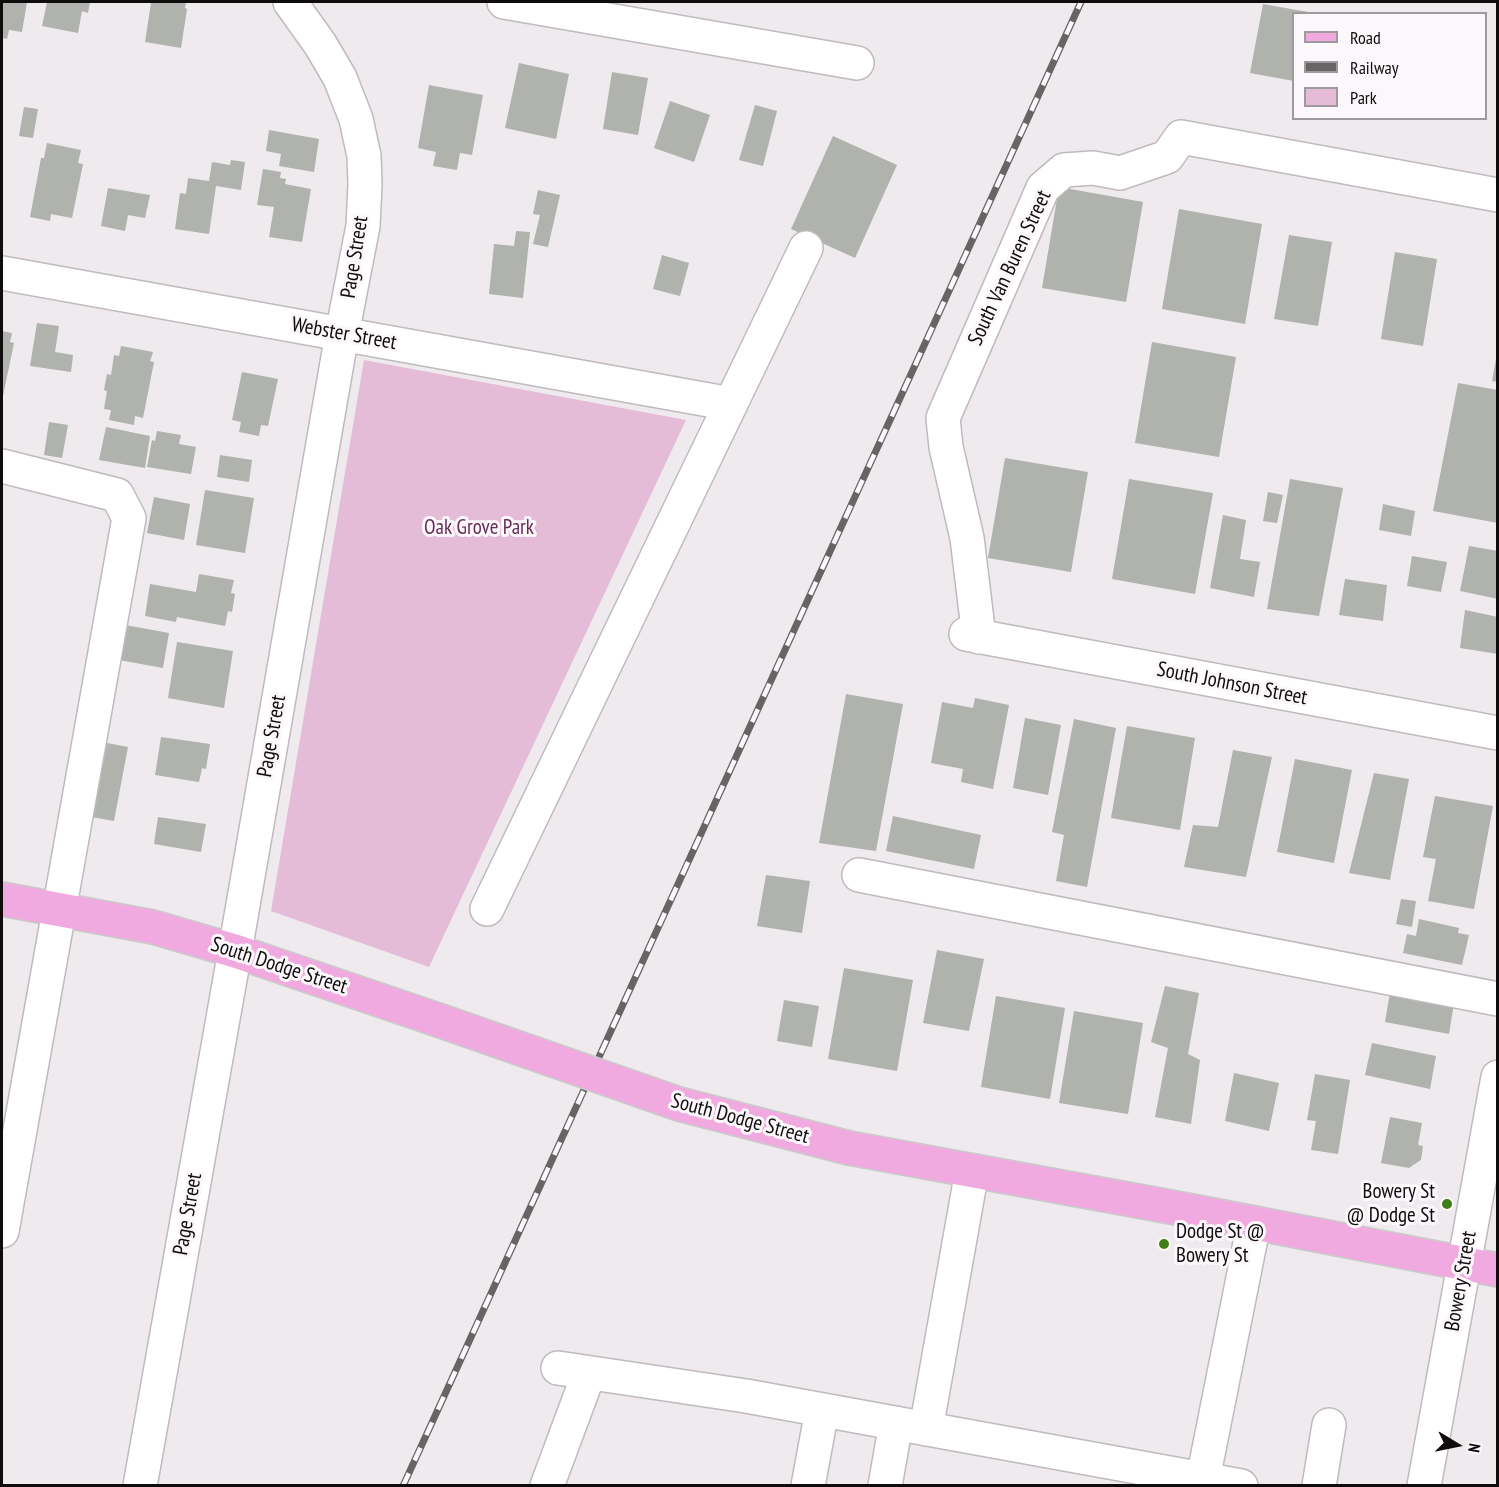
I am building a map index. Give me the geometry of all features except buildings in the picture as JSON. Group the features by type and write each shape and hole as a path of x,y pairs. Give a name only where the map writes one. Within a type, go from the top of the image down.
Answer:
{"main road":[{"name":"South Dodge Street","path":"2,899 153,927 235,951 680,1104 849,1148 1497,1270"}],"street":[{"name":"Page Street","path":"140,1485 363,225 364,156 356,119 340,78 320,44 290,2"},
{"path":"504,2 857,63"},
{"name":"South Van Buren Street","path":"973,635 967,538 946,447 943,418 1043,188 1064,170 1093,168 1120,173 1167,157 1181,137 1497,195"},
{"path":"487,909 806,248"},
{"name":"Webster Street","path":"2,273 731,404"},
{"path":"2,466 117,495 129,519 2,1231"},
{"name":"South Johnson Street","path":"973,635 1497,733"},
{"path":"859,875 1497,999"},
{"name":"Bowery Street","path":"1424,1485 1497,1077"},
{"path":"885,1485 911,1426 972,1171"},
{"path":"1203,1479 1254,1223"},
{"path":"547,1485 573,1371 746,1396 1241,1485"},
{"path":"808,1485 822,1410"},
{"path":"1319,1485 1329,1425"}],"green space":[{"name":"Oak Grove Park","path":"364,360 686,420 429,967 271,911"}],"railway":[{"path":"403,1486 1081,2"}],"place":[{"name":"Bowery St @ Dodge St","path":"1447,1204"},
{"name":"Dodge St @ Bowery St","path":"1164,1244"}]}
